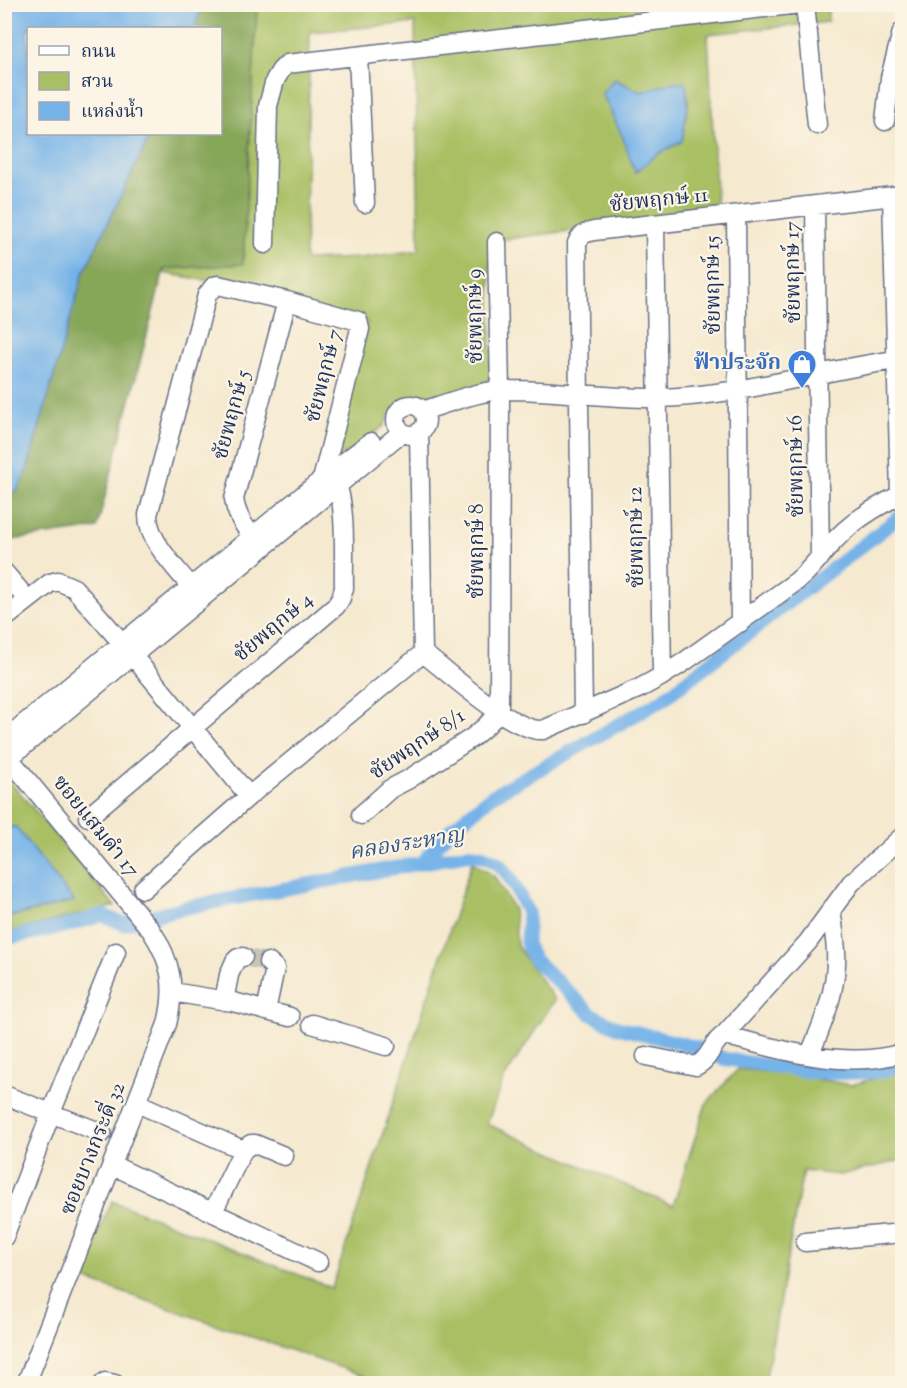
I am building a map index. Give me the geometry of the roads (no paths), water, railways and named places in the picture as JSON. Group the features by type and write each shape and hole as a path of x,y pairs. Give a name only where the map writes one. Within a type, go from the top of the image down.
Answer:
{"street":[{"path":"265,244 268,106 275,81 280,70 287,64 799,4"},
{"path":"805,4 817,125"},
{"path":"885,121 890,78 903,32"},
{"path":"358,56 365,203"},
{"path":"164,620 192,588 229,567 252,537 330,479 406,429 426,420 423,411 415,405 405,406 398,413 406,429 423,653 499,712 525,728 535,731 583,714 662,676 803,577 836,539 856,521 902,494 898,196"},
{"name":"ชัยพฤกษ์ 11","path":"580,395 577,243 579,237 584,233 898,196"},
{"name":"ชัยพฤกษ์ 17","path":"815,206 818,373"},
{"name":"ชัยพฤกษ์ 15","path":"736,215 740,623"},
{"name":"ชัยพฤกษ์ 12","path":"655,225 662,676"},
{"name":"ชัยพฤกษ์ 9","path":"497,242 500,390"},
{"path":"192,588 151,536 148,515 207,295 214,286 218,285 287,301"},
{"name":"ชัยพฤกษ์ 7","path":"287,301 354,318 360,325 330,479"},
{"name":"ชัยพฤกษ์ 5","path":"252,537 235,509 234,499 287,301"},
{"path":"423,411 500,390 658,398 738,390 818,373 899,360"},
{"name":"ชัยพฤกษ์ 16","path":"818,373 820,558"},
{"name":"ชัยพฤกษ์ 8","path":"499,712 500,390"},
{"path":"580,395 583,714"},
{"path":"7,755 330,479"},
{"name":"ชัยพฤกษ์ 4","path":"192,728 336,606 341,598 344,588 342,513 330,479"},
{"path":"4,572 27,599"},
{"path":"4,619 50,583 58,581 74,588 249,796"},
{"path":"143,889 249,796 423,653"},
{"path":"4,740 83,688"},
{"name":"ชัยพฤกษ์ 8/1","path":"360,815 390,789 473,737 499,712"},
{"path":"88,817 192,728"},
{"name":"ซอยแสมดำ 17","path":"7,755 151,930"},
{"path":"646,1056 696,1066 808,942 851,883 903,837"},
{"path":"810,1054 826,1018 834,983 836,952 831,909"},
{"name":"ซอยบางกระดี่ 32","path":"26,1383 167,1024 172,992 170,970 163,949 151,930"},
{"path":"4,1237 116,952"},
{"path":"224,1001 229,975 235,961 243,957"},
{"path":"266,1011 275,968 268,962"},
{"path":"172,992 224,1001 290,1017"},
{"path":"312,1024 386,1046"},
{"path":"716,1045 810,1054 834,1060 856,1060 903,1053"},
{"path":"4,1095 102,1133"},
{"path":"137,1103 243,1150"},
{"path":"213,1212 243,1150 250,1144 284,1156"},
{"path":"112,1165 318,1262"},
{"path":"804,1242 903,1233"},
{"path":"103,1383 115,1383"}],"water":[{"path":"4,5 202,5 195,27 27,27 27,135 151,135 83,274 27,470 17,491 5,492"},
{"path":"614,79 641,92 673,82 686,83 688,103 682,141 658,154 635,172 623,138 602,93"},
{"path":"15,826 74,901 5,918 5,830"}],"waterway":[{"path":"422,863 448,832 492,796 662,700 902,515"},
{"name":"คลองระหาญ","path":"4,939 66,926 102,915 123,924 183,908 468,854 479,855 502,867 512,881 527,912 527,943 535,960 591,1014 616,1027 695,1047 725,1059 811,1072 878,1072 902,1066"}],"tunnel":[{"path":"243,957 268,962"}],"place":[{"name":"ฟ้าประจัก","path":"802,390"}]}
